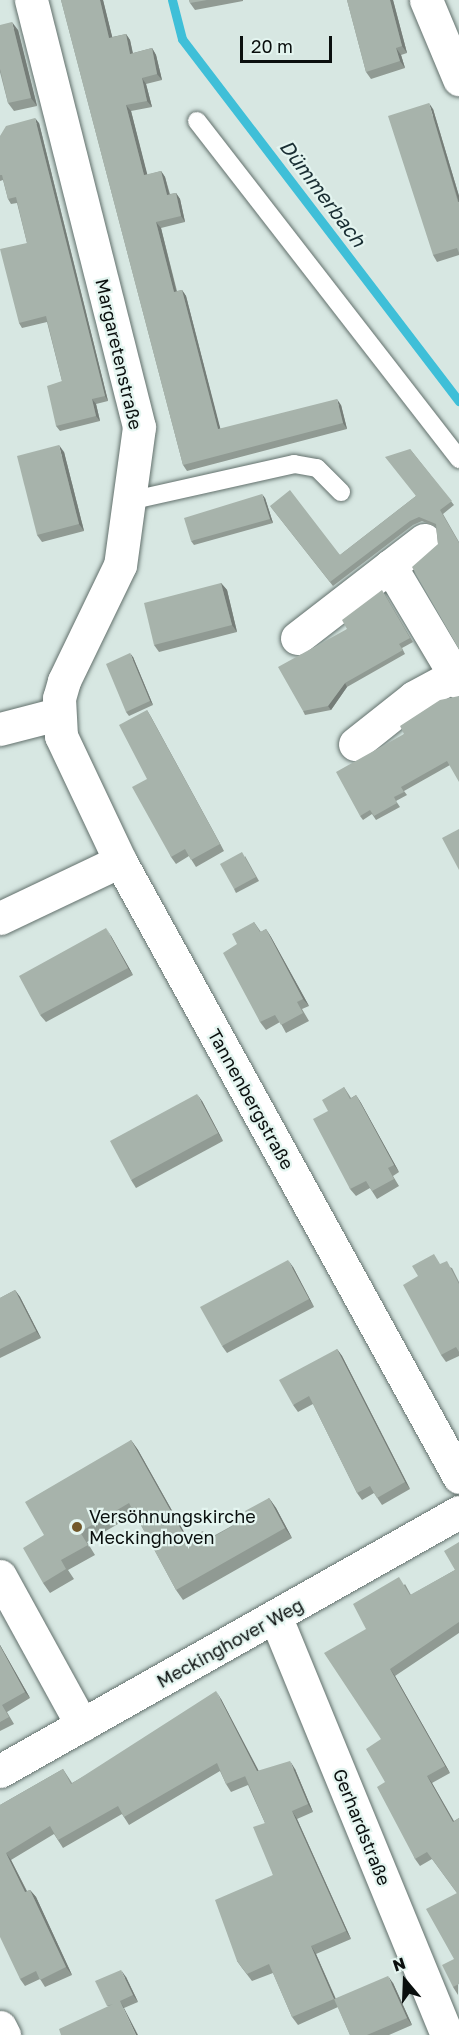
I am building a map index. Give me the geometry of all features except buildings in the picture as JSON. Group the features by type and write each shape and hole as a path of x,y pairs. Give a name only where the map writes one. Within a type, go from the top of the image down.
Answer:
{"street":[{"name":"Margaretenstraße","path":"32,0 140,427 120,565 64,681 58,714"},
{"path":"426,0 459,79"},
{"path":"297,638 424,540"},
{"path":"355,744 414,697 457,678 390,566"},
{"path":"0,729 58,714"},
{"name":"Tannenbergstraße","path":"58,714 68,757 120,861 459,1477"},
{"path":"0,918 120,861"},
{"name":"Meckinghover Weg","path":"0,1771 276,1618 459,1512"},
{"path":"0,1576 82,1725"},
{"name":"Gerhardstraße","path":"276,1618 447,2035"},
{"path":"0,2027 4,2035"}],"lane":[{"path":"197,121 459,459"},
{"path":"129,501 294,464 317,468 341,492"}],"waterway":[{"name":"Dümmerbach","path":"172,0 182,39 459,401"}],"place":[{"name":"Versöhnungskirche Meckinghoven","path":"77,1527"}]}
